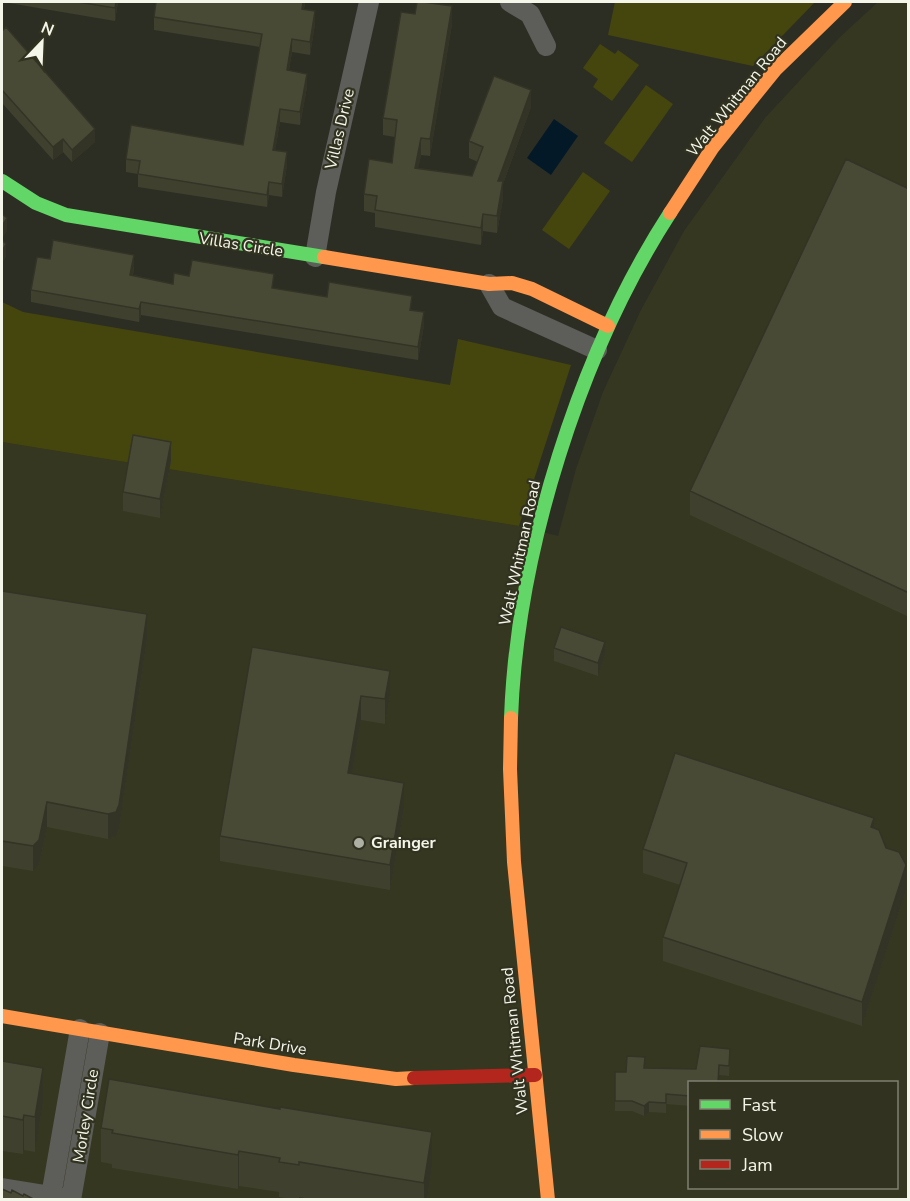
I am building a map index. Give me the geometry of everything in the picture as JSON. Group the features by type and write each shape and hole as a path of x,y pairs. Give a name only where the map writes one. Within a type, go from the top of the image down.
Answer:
{"main road":[{"name":"Walt Whitman Road","path":"549,1200 535,1075 510,799 516,654 523,602 540,522 597,350 662,226 723,135 765,83 827,17 845,2"},
{"name":"Villas Circle","path":"2,181 36,203 66,215 489,284 512,284 532,289 608,326"},
{"name":"Park Drive","path":"2,1016 396,1079 535,1075"}],"street":[{"name":"Villas Drive","path":"315,257 326,192 369,2"},
{"path":"510,2 530,14 546,46"},
{"path":"489,284 502,307 597,350"},
{"name":"Morley Circle","path":"64,1198 80,1029"},
{"name":"Morley Circle","path":"64,1198 100,1033"},
{"path":"2,1188 64,1198"}],"shaded area":[{"path":"615,2 815,2 753,66 608,35"},
{"path":"878,2 908,2 908,1199 2,1199 2,442 519,526 558,536 576,469 603,392 641,310 684,231 765,118 839,38"},
{"path":"600,44 615,54 618,50 639,65 612,101 593,87 598,79 583,68"},
{"path":"646,85 673,104 632,162 604,143"},
{"path":"583,172 610,191 569,249 542,230"},
{"path":"2,302 23,312 450,385 458,339 571,365 519,526 2,442"}],"water":[{"path":"554,119 578,136 551,175 527,158"}],"building":[{"path":"78,2 116,2 115,8"},
{"path":"156,2 303,2 302,9 315,11 310,42 292,39 287,70 307,74 300,112 280,109 273,150 287,152 282,184 269,182 267,195 138,174 140,161 126,159 131,125 243,145 262,34 154,17"},
{"path":"417,2 452,6 430,139 421,138 415,168 472,176 483,147 469,141 494,76 531,90 498,181 503,181 497,216 483,214 481,228 375,210 377,196 364,194 369,159 392,163 397,120 383,118 401,12 415,14"},
{"path":"6,27 95,129 72,150 63,139 53,147 2,90 2,31"},
{"path":"846,159 909,189 909,593 690,491"},
{"path":"2,214 7,218 2,226"},
{"path":"53,240 134,255 130,275 173,284 174,273 189,276 192,260 274,274 272,288 327,297 329,282 412,296 410,310 424,312 418,347 141,302 139,309 31,290 37,257 50,259"},
{"path":"133,435 171,442 160,499 123,492"},
{"path":"2,591 147,614 119,805 116,812 108,814 47,802 39,840 33,846 2,841"},
{"path":"561,627 605,642 598,663 554,648"},
{"path":"252,647 390,671 385,699 361,696 348,773 404,783 390,865 220,836"},
{"path":"675,753 874,818 871,827 879,830 886,848 899,852 906,865 862,1002 663,937 687,863 643,849"},
{"path":"700,1046 730,1049 729,1066 719,1065 718,1081 688,1081 688,1096 666,1094 666,1103 649,1102 644,1106 632,1101 615,1101 615,1072 626,1072 627,1056 645,1057 644,1068 696,1069"},
{"path":"2,1061 43,1068 35,1117 24,1115 23,1120 2,1116"},
{"path":"109,1079 280,1109 280,1107 432,1132 424,1183 299,1162 299,1165 279,1162 280,1158 239,1151 238,1155 112,1133 113,1130 101,1128"},
{"path":"2,1189 11,1193 12,1190 23,1196 24,1194 35,1200 2,1200"}],"traffic: fast":[{"path":"2,181 36,203 66,215 324,257"},
{"path":"511,718 516,654 526,589 540,522 559,455 608,327 638,268 670,213"}],"traffic: slow":[{"path":"670,213 713,147 775,70 845,2"},
{"path":"324,257 489,284 512,283 532,289 608,326"},
{"path":"511,718 510,769 514,862 548,1200"},
{"path":"2,1016 294,1065 396,1079 414,1078"}],"traffic: jam":[{"path":"414,1078 535,1075"}],"place":[{"name":"Grainger","path":"359,843"}]}
